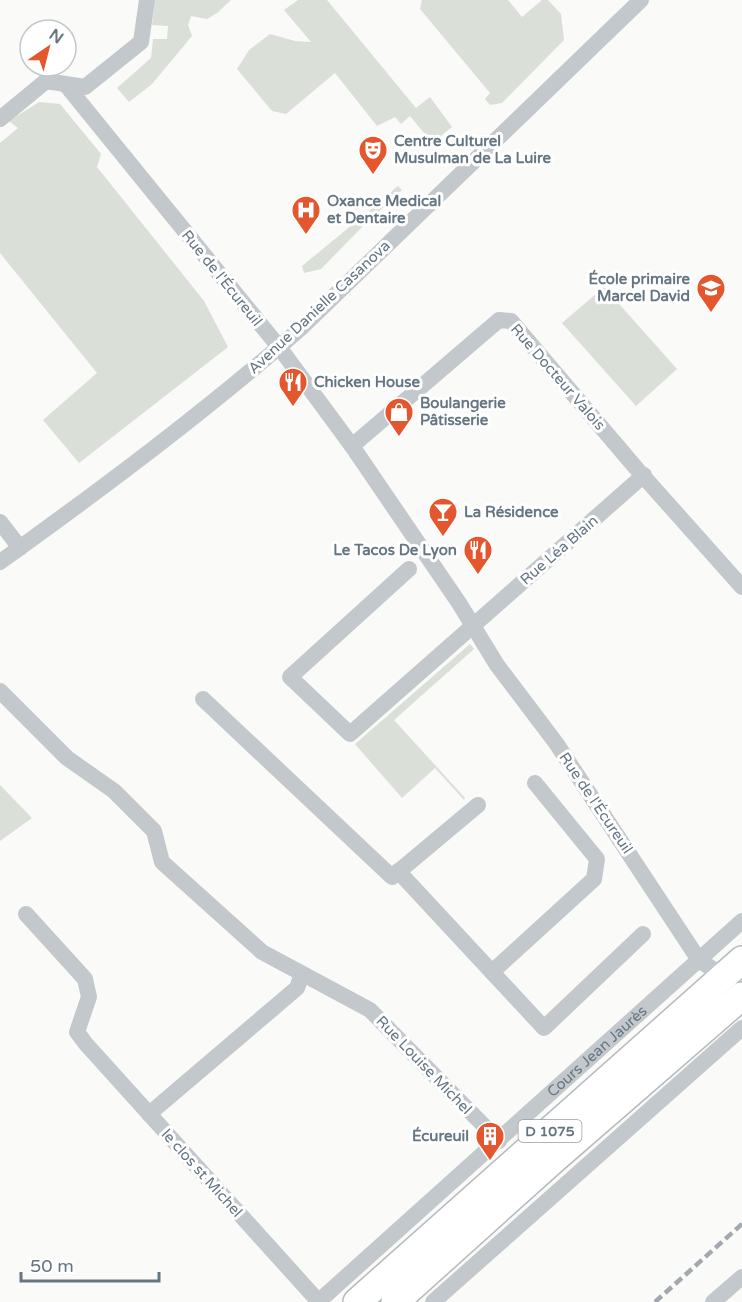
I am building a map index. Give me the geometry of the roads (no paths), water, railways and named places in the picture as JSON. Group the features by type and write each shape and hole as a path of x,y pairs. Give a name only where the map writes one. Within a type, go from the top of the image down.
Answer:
{"main road":[{"name":"Cours Jean Jaurès","path":"357,1302 733,968"},
{"name":"D 1075","path":"395,1302 553,1160 742,996"}],"street":[{"path":"0,119 46,81 85,87 141,42 147,0"},
{"name":"Avenue Danielle Casanova","path":"0,562 213,403 279,347 641,0"},
{"name":"Rue de l'Écureuil","path":"66,85 279,347 352,446 473,625 497,665 556,743 699,960 733,968"},
{"name":"Rue Docteur Valois","path":"352,446 499,320 510,321 644,475 739,577"},
{"name":"Rue Léa Blain","path":"473,625 644,475"},
{"path":"0,522 20,548"},
{"path":"409,569 290,677 350,734 473,625"},
{"name":"Rue Louise Michel","path":"0,691 67,758 114,791 154,831 162,862 262,952 370,1010 499,1142"},
{"path":"203,699 392,877 478,806"},
{"name":"Rue de l'Écureuil","path":"492,972 594,879 597,859 534,783"},
{"path":"398,871 544,1028 643,934"},
{"name":"le clos st Michel","path":"26,914 85,979 89,998 77,1032 86,1044 319,1302"},
{"name":"Cours Jean Jaurès","path":"319,1302 742,921"},
{"path":"149,1114 297,988 302,974"},
{"path":"433,1302 742,1028"},
{"path":"713,1302 742,1277"}],"railway":[{"path":"655,1302 742,1224"}],"place":[{"name":"Centre Culturel Musulman de La Luire","path":"373,176"},
{"name":"Oxance Medical et Dentaire","path":"306,236"},
{"name":"École primaire Marcel David","path":"711,314"},
{"name":"Chicken House","path":"293,408"},
{"name":"Boulangerie Pâtisserie","path":"399,438"},
{"name":"La Résidence","path":"443,538"},
{"name":"Le Tacos De Lyon","path":"478,576"},
{"name":"Écureuil","path":"490,1162"}]}
